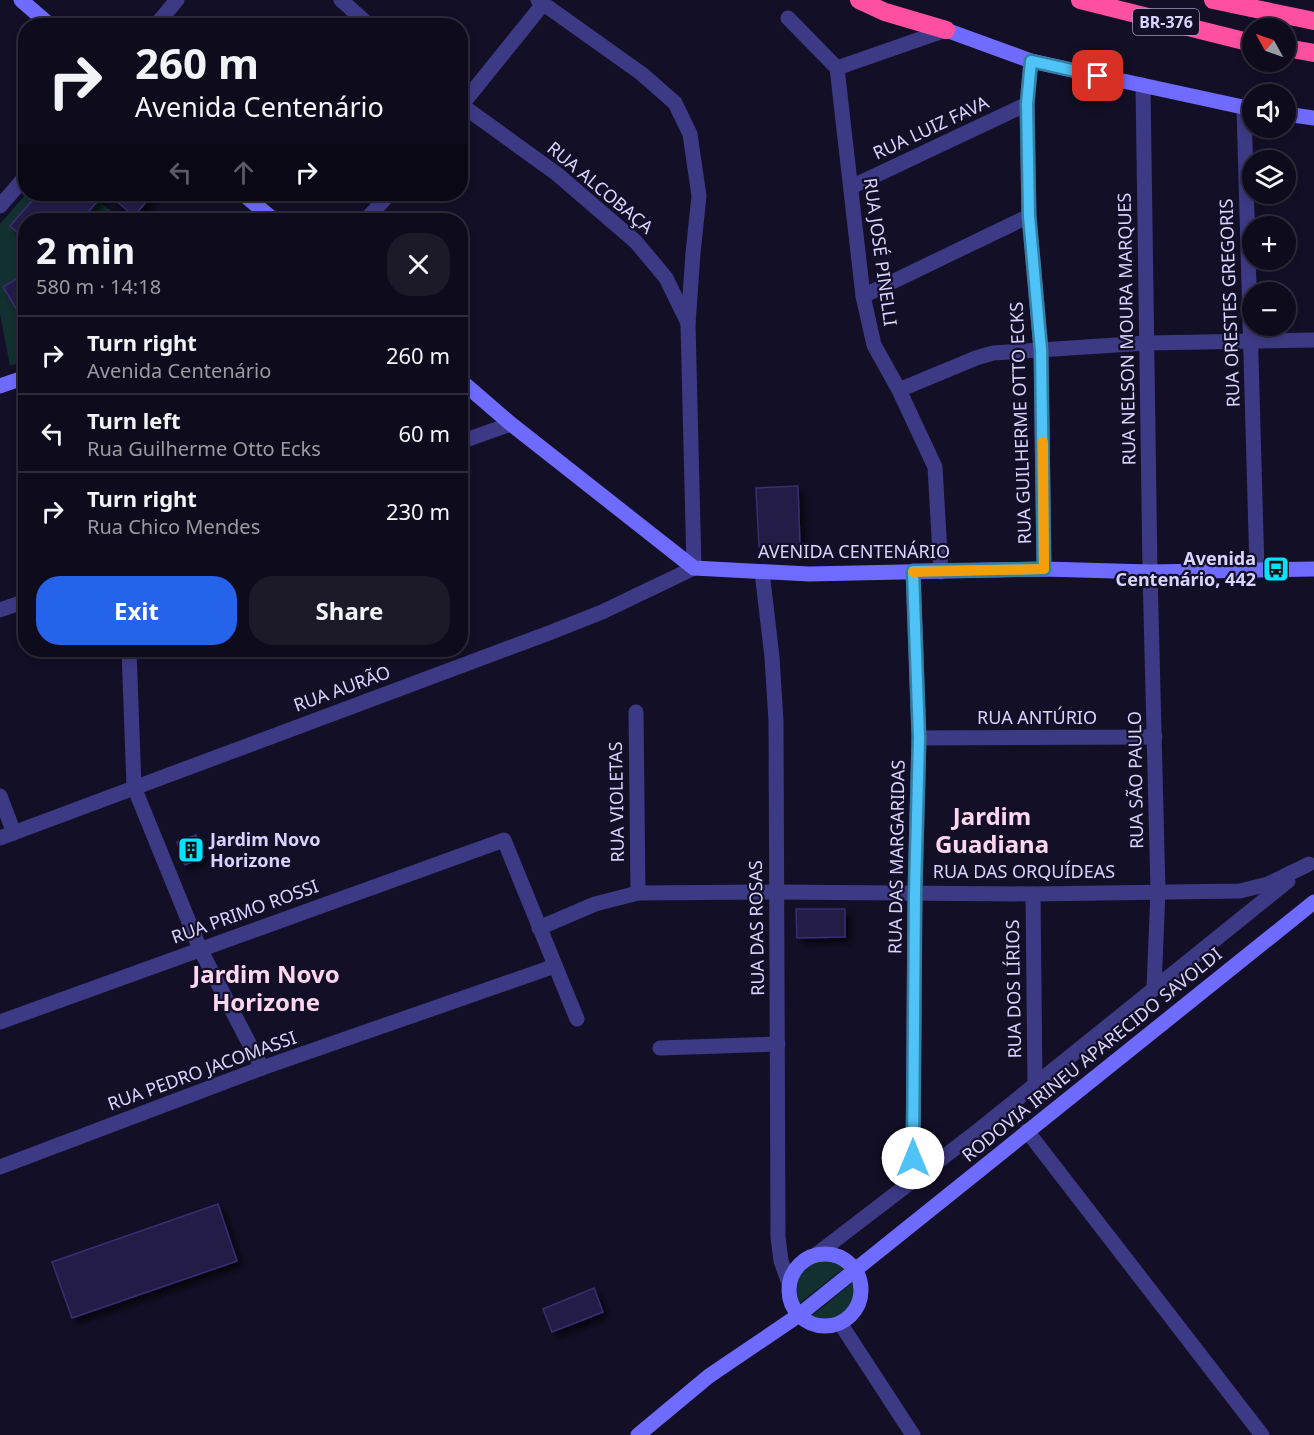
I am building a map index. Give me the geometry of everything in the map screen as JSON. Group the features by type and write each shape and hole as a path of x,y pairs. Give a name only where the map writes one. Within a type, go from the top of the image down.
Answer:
{"highway":[{"path":"859,0 885,12 946,30"},
{"name":"BR-376","path":"1080,0 1242,40"},
{"name":"BR-376","path":"1213,0 1314,21"},
{"path":"1296,50 1314,53"}],"main road":[{"path":"21,0 42,18"},
{"path":"946,30 1031,61 1242,108"},
{"path":"1296,115 1314,118"},
{"path":"251,201 266,213"},
{"path":"0,386 18,380"},
{"path":"468,387 511,424 694,568"},
{"name":"AVENIDA CENTENÁRIO","path":"694,568 809,574 1044,569 1150,572 1314,569"},
{"name":"RODOVIA IRINEU APARECIDO SAVOLDI","path":"638,1435 709,1376 799,1315 912,1226 1027,1131 1314,902"},
{"path":"828,1253 848,1261 861,1280 860,1299 850,1316 840,1323 829,1326 818,1326 808,1322 792,1306 789,1295 792,1273 799,1264 817,1254 828,1253"}],"street":[{"path":"162,18 177,0"},
{"path":"341,0 361,18"},
{"path":"468,96 540,2 642,74 675,103 690,134 699,196 688,324 694,568"},
{"path":"789,18 837,68 946,30"},
{"name":"RUA GUILHERME OTTO ECKS","path":"1031,61 1027,104 1029,216 1041,350 1044,569"},
{"name":"RUA JOSÉ PINELLI","path":"837,68 863,296 874,345 899,390 934,468 940,572"},
{"name":"RUA NELSON MOURA MARQUES","path":"1143,85 1150,572"},
{"name":"RUA LUIZ FAVA","path":"851,187 1027,104"},
{"name":"RUA ALCOBAÇA","path":"468,110 557,174 636,242 666,278 688,324"},
{"name":"RUA ORESTES GREGORIS","path":"1248,138 1250,340 1257,570"},
{"path":"0,206 18,185"},
{"path":"372,213 383,201"},
{"path":"863,296 1029,216"},
{"path":"899,390 993,353 1147,343 1314,340"},
{"path":"468,439 511,424"},
{"name":"RUA AURÃO","path":"7,836 549,633 602,612 694,568"},
{"name":"RUA DAS MARGARIDAS","path":"913,571 919,738 915,892 913,1180"},
{"name":"RUA DAS ROSAS","path":"762,572 777,721 778,1238 781,1261 789,1283"},
{"name":"RUA SÃO PAULO","path":"1150,572 1158,891 1154,987"},
{"path":"0,610 18,604"},
{"path":"129,657 134,787 200,949 262,1068"},
{"name":"RUA VIOLETAS","path":"636,712 638,893"},
{"name":"RUA ANTÚRIO","path":"919,738 1155,737"},
{"path":"0,796 7,836"},
{"name":"RUA PRIMO ROSSI","path":"0,1022 504,840 539,928"},
{"path":"817,1254 1035,1084 1311,862"},
{"name":"RUA DAS ORQUÍDEAS","path":"539,928 595,904 638,893 1033,894 1240,891 1268,884 1311,862"},
{"name":"RUA DOS LÍRIOS","path":"1033,894 1035,1084"},
{"path":"539,928 576,1019"},
{"name":"RUA PEDRO JACOMASSI","path":"0,1167 262,1068 555,966"},
{"path":"660,1048 778,1044"},
{"path":"1027,1131 1262,1435"},
{"path":"840,1323 905,1432"}],"green space":[{"path":"20,201 99,201 113,213 18,213 18,363 10,366 0,314 0,224"},
{"path":"818,1257 839,1259 848,1265 795,1307 792,1299 794,1277 803,1266"},
{"path":"857,1279 859,1290 857,1299 846,1313 829,1319 809,1318"}],"building":[{"path":"32,201 98,201 87,213 21,213"},
{"path":"116,201 147,201 137,213 130,213"},
{"path":"18,217 18,233 10,226"},
{"path":"18,278 18,312 3,287"},
{"path":"798,486 800,546 759,547 756,488"},
{"name":"Jardim Novo Horizone","path":"196,835 204,857 185,865 177,842"},
{"path":"796,909 845,909 845,937 797,938"},
{"path":"218,1204 237,1261 72,1318 52,1262"},
{"path":"594,1288 603,1312 552,1332 543,1309"}],"slow traffic":[{"path":"913,572 1044,569 1043,442"}],"place":[{"name":"Avenida Centenário, 442","path":"1276,569"},
{"name":"Jardim Novo Horizone","path":"191,850"}],"district":[{"name":"Jardim Guadiana","path":"992,831"},
{"name":"Jardim Novo Horizone","path":"266,989"}],"route":[{"path":"913,1158 919,738 913,571 1044,569 1041,350 1029,216 1027,104 1031,61 1098,76"}]}
